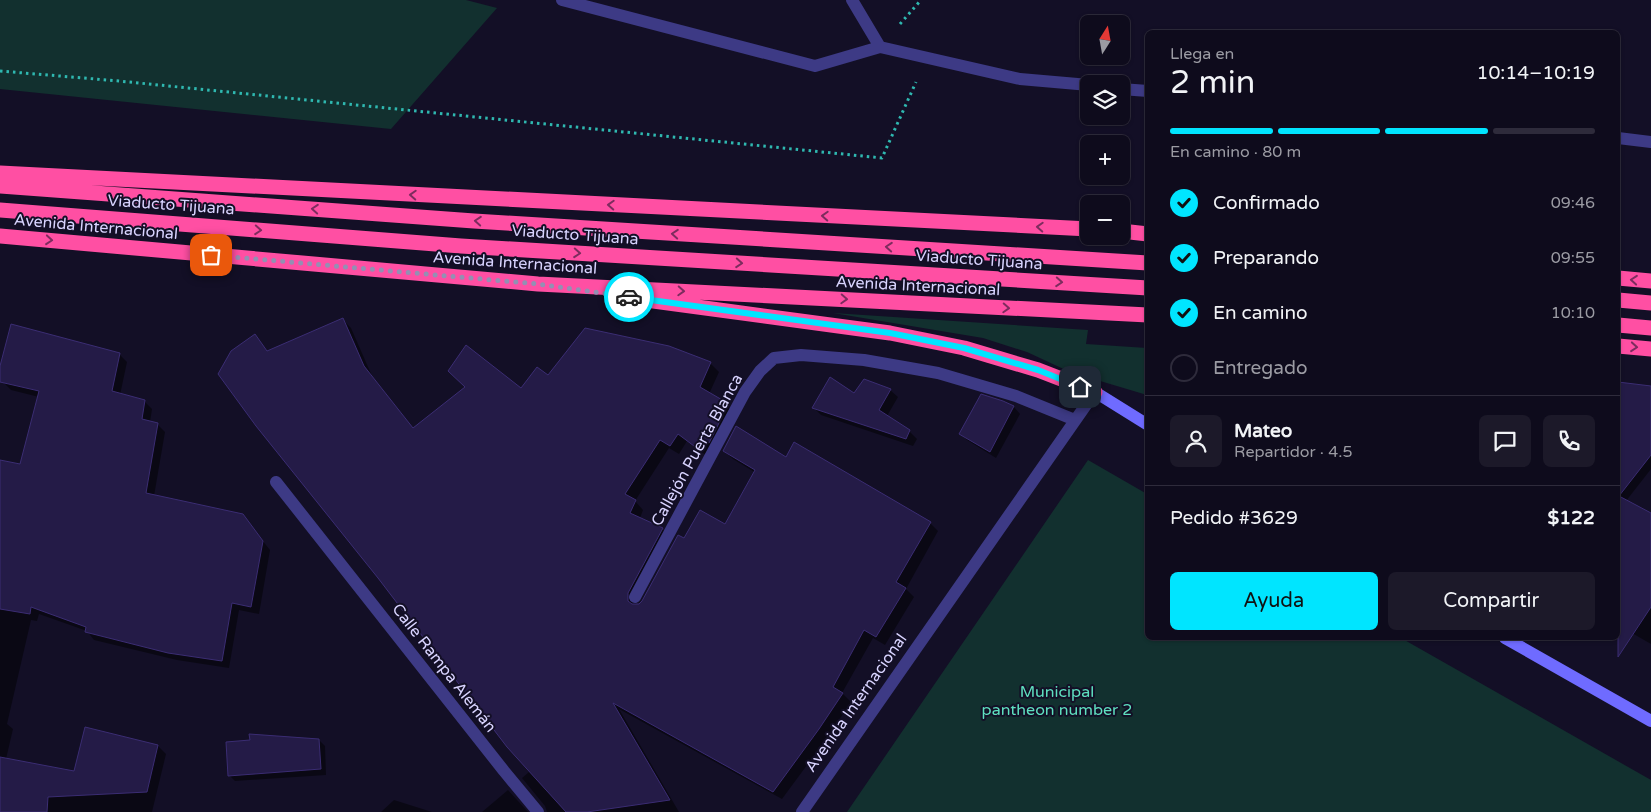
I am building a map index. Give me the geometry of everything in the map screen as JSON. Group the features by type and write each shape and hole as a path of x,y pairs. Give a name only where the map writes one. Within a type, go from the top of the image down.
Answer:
{"highway":[{"path":"0,173 1080,229"},
{"name":"Viaducto Tijuana","path":"0,186 474,221 1145,263"},
{"name":"Viaducto Tijuana","path":"0,210 461,246 1145,288"},
{"path":"1130,232 1145,234"},
{"name":"Avenida Internacional","path":"0,236 538,284 1145,314"},
{"path":"1620,278 1651,281"},
{"path":"538,284 890,333 964,348 1038,370 1095,392"},
{"path":"1620,300 1651,303"},
{"path":"1620,325 1651,328"},
{"path":"1620,346 1651,349"}],"street":[{"path":"562,0 815,66 880,47 1020,79 1080,85"},
{"path":"852,0 880,47"},
{"path":"1130,90 1145,91"},
{"path":"1620,138 1651,142"},
{"name":"Callejón Puerta Blanca","path":"635,597 745,392 760,371 774,358 801,355 864,360 938,373 1016,396 1075,420"},
{"path":"1095,392 1145,422"},
{"name":"Avenida Internacional","path":"802,812 1095,392"},
{"name":"Calle Rampa Alemán","path":"276,482 538,812"},
{"path":"1509,640 1651,721"}],"path":[{"path":"0,71 119,81 882,158 928,57"}],"green space":[{"path":"0,0 466,0 497,8 391,129 0,89"},
{"path":"833,313 1088,330 1086,344 1145,348 1145,394 1070,372 1027,352 983,338"},
{"name":"Municipal pantheon number 2","path":"1088,460 1145,493 1145,640 1405,640 1651,780 1651,812 847,812"}],"building":[{"path":"343,318 364,366 413,428 465,387 448,371 466,345 521,388 537,367 548,375 585,328 669,346 711,362 700,387 724,401 717,414 722,417 709,443 703,439 698,449 678,434 670,446 660,440 625,494 636,500 630,513 663,528 628,593 628,601 632,604 639,604 642,601 678,535 684,538 700,510 725,524 755,470 723,451 736,426 786,457 794,442 931,522 896,582 906,588 876,637 864,630 833,687 843,693 773,792 613,703 670,800 587,812 566,812 507,747 378,578 256,426 218,374 231,351 255,334 267,351"},
{"path":"11,324 120,353 112,391 145,400 142,419 158,423 146,493 243,514 263,541 251,607 232,603 222,661 168,653 85,632 86,627 31,607 30,614 0,609 0,460 20,464 39,391 0,382 0,366"},
{"path":"830,377 854,393 864,379 891,389 879,410 910,430 906,439 812,408"},
{"path":"1620,382 1651,386 1651,455 1620,495"},
{"path":"981,394 1014,406 990,452 959,434"},
{"path":"1620,497 1651,513 1651,607 1618,657 1618,640 1620,640"},
{"path":"85,727 158,745 147,792 48,797 47,812 0,812 0,757 74,771"},
{"path":"249,734 319,739 321,769 228,776 226,742 250,740"}],"way so far":[{"path":"211,255 538,284 629,297"}],"route":[{"path":"629,297 890,333 964,348 1038,370 1080,387"}]}
